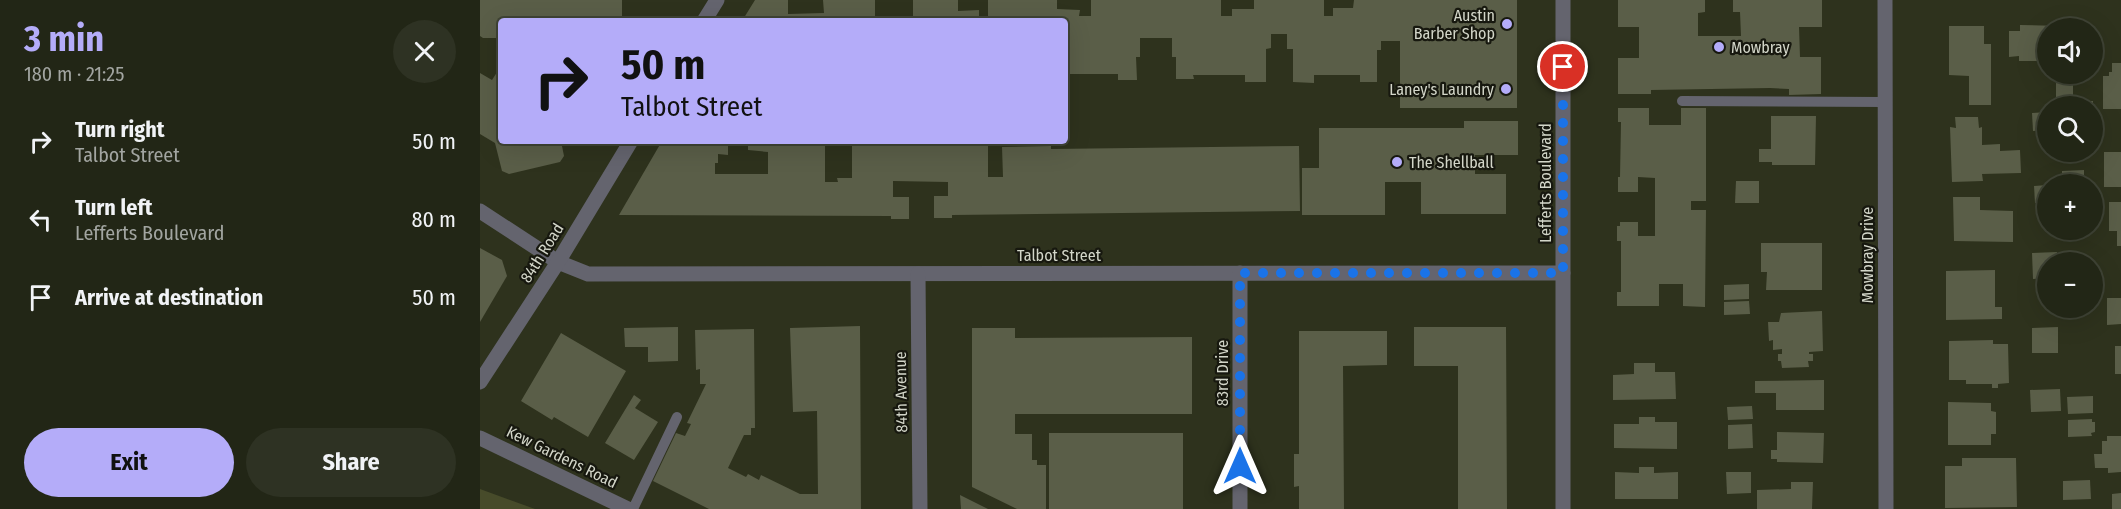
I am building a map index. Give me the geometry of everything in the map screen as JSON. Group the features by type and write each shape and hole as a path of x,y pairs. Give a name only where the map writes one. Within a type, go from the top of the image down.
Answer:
{"street":[{"path":"706,18 717,0"},
{"name":"Lefferts Boulevard","path":"1563,0 1563,509"},
{"name":"Mowbray Drive","path":"1885,0 1886,509"},
{"name":"84th Road","path":"480,382 558,262 629,144"},
{"name":"Talbot Street","path":"480,211 558,262 588,274 1563,273"},
{"name":"83rd Drive","path":"1240,273 1240,509"},
{"name":"84th Avenue","path":"918,274 920,509"},
{"name":"Kew Gardens Road","path":"480,438 628,509"}],"lane":[{"path":"1682,101 1885,102"},
{"path":"633,509 677,417"}],"green space":[{"path":"480,489 535,509 480,509"}],"building":[{"path":"480,0 622,0 622,18 498,18 498,38 480,36"},
{"path":"755,0 788,0 788,14 824,13 823,0 875,0 874,18 744,18"},
{"path":"913,0 958,0 958,11 979,10 979,18 913,18"},
{"path":"988,0 1057,0 1057,9 1080,10 1079,16 1091,16 1091,0 1221,0 1221,16 1232,16 1232,9 1254,9 1254,0 1324,0 1324,16 1333,16 1333,8 1353,8 1354,0 1517,0 1517,108 1400,108 1400,41 1381,41 1381,50 1377,50 1377,82 1360,82 1360,75 1314,75 1314,83 1293,82 1293,49 1287,49 1287,34 1271,34 1271,48 1266,49 1266,82 1245,82 1245,75 1193,75 1194,79 1176,79 1176,57 1172,57 1172,38 1140,38 1140,57 1136,57 1137,80 1118,80 1118,74 1068,74 1068,18 979,18 988,17"},
{"name":"Mowbray","path":"1618,0 1705,0 1705,12 1698,13 1698,36 1741,36 1740,12 1733,12 1733,0 1822,0 1822,27 1799,27 1800,57 1821,57 1821,94 1789,95 1789,89 1770,88 1651,90 1651,94 1618,94 1618,58 1639,58 1639,27 1618,27"},
{"path":"2020,25 2037,25 2037,61 2019,61 2019,56 2009,57 2009,31 2020,31"},
{"path":"1949,26 1984,26 1984,44 1991,44 1991,105 1969,105 1969,76 1949,75"},
{"path":"2112,63 2121,63 2121,109 2103,109 2103,76 2109,76 2109,72 2112,72"},
{"path":"498,71 498,144 562,144 564,156 560,162 509,174 502,171 495,143 480,134 480,73 492,80"},
{"path":"2056,84 2073,84 2073,96 2056,96"},
{"path":"1618,108 1649,108 1649,125 1681,125 1681,108 1706,108 1706,201 1691,201 1691,210 1706,210 1705,307 1683,306 1683,284 1659,284 1659,306 1617,306 1617,292 1621,292 1621,241 1617,241 1617,226 1620,226 1620,222 1638,222 1638,236 1655,236 1655,178 1638,177 1638,192 1618,192 1621,122 1618,122"},
{"path":"2032,113 2037,113 2037,131 2033,131"},
{"path":"1771,116 1816,116 1815,165 1772,165 1772,162 1759,162 1759,149 1771,149"},
{"path":"1955,117 1978,117 1979,128 1982,127 1982,145 2000,144 2000,151 2020,150 2021,173 1982,174 1983,181 1952,182 1950,127 1956,128"},
{"name":"The Shellball","path":"1464,121 1518,121 1518,155 1475,155 1475,174 1506,174 1506,214 1421,214 1421,182 1385,182 1385,215 1302,215 1302,168 1319,168 1319,128 1464,128"},
{"path":"660,144 728,144 728,155 718,154 715,174 768,174 768,152 748,150 748,144 825,144 825,182 838,182 837,178 852,178 852,144 988,144 988,177 1003,177 1002,147 1051,146 1051,149 1299,146 1300,211 952,215 952,218 934,218 934,196 948,196 948,182 893,181 893,197 909,197 909,219 891,219 891,216 619,215"},
{"path":"2104,152 2121,152 2121,187 2104,187"},
{"path":"2084,170 2084,174 2062,174 2062,171"},
{"path":"1736,181 1759,181 1759,203 1735,203"},
{"path":"2034,186 2037,186 2037,203 2035,203"},
{"path":"1953,197 1980,197 1980,210 2013,211 2013,242 1954,241"},
{"path":"2109,202 2121,202 2121,246 2117,246 2117,231 2109,231"},
{"path":"1761,243 1822,243 1822,290 1766,290 1767,272 1761,272"},
{"path":"480,248 502,260 507,276 480,322"},
{"path":"2032,253 2037,253 2037,279 2033,279"},
{"path":"1995,270 1995,307 2002,307 2002,319 1946,320 1946,271"},
{"path":"1749,284 1749,299 1724,300 1724,285"},
{"path":"2107,298 2121,298 2121,324 2107,325"},
{"path":"1749,301 1750,314 1724,315 1724,302"},
{"path":"1822,311 1823,351 1809,352 1813,354 1813,361 1808,361 1809,367 1782,368 1781,361 1778,361 1778,354 1782,354 1782,349 1773,350 1773,340 1769,341 1768,322 1779,322 1781,313"},
{"path":"860,326 861,509 709,509 653,481 676,433 685,436 691,424 687,423 706,384 700,384 700,369 696,370 695,330 754,329 755,428 751,428 751,435 744,435 728,468 746,477 748,474 759,480 761,475 800,494 818,494 817,411 793,412 790,328"},
{"path":"678,327 678,361 648,362 648,347 625,347 624,328"},
{"path":"1414,327 1506,327 1507,509 1458,509 1458,366 1414,366"},
{"path":"2058,327 2058,353 2032,353 2032,328"},
{"path":"972,328 1015,328 1015,338 1192,337 1192,414 1015,414 1015,434 1032,434 1032,460 1037,460 1037,465 1046,465 1046,509 1017,509 972,487"},
{"path":"1299,331 1387,331 1387,365 1343,366 1344,509 1299,509 1299,486 1294,487 1294,454 1299,454"},
{"path":"561,333 626,371 588,437 554,417 552,420 521,401"},
{"path":"1993,340 1993,344 2008,344 2009,383 1998,384 1998,388 1992,388 1992,384 1966,384 1966,380 1949,380 1949,341"},
{"path":"2115,346 2121,346 2121,374 2115,374"},
{"path":"1634,363 1655,363 1655,372 1675,372 1676,399 1613,400 1613,375 1634,374"},
{"path":"1824,380 1824,410 1776,410 1776,393 1755,393 1755,381"},
{"path":"2060,389 2061,411 2031,412 2030,390"},
{"path":"634,395 641,400 635,408 658,422 634,460 605,443"},
{"path":"2093,396 2093,413 2068,414 2067,397"},
{"path":"1948,402 1991,403 1991,411 1996,412 1996,434 1991,434 1991,445 1948,445"},
{"path":"1752,406 1753,419 1728,420 1727,407"},
{"path":"1639,417 1655,417 1655,422 1677,422 1677,449 1614,448 1614,424 1639,424"},
{"path":"2092,419 2092,422 2095,422 2095,432 2091,433 2092,436 2068,437 2068,420"},
{"path":"1752,424 1753,448 1728,449 1728,425"},
{"path":"1777,432 1824,433 1823,463 1777,462 1777,459 1771,459 1771,450 1777,450"},
{"path":"1049,433 1183,433 1183,509 1049,509"},
{"path":"2107,436 2121,436 2121,472 2108,473 2108,468 2095,468 2094,454 2102,454 2102,441 2107,441"},
{"path":"1962,458 2016,458 2017,507 1945,508 1945,466 1962,466"},
{"path":"1639,467 1654,467 1654,473 1678,472 1678,499 1615,499 1615,472 1639,473"},
{"path":"1726,472 1751,472 1751,493 1727,494"},
{"path":"2090,480 2091,499 2063,500 2063,481"},
{"path":"1791,482 1813,482 1812,509 1757,509 1757,490 1791,489"},
{"path":"2121,493 2121,509 2112,509 2112,494"},
{"path":"960,495 988,509 961,509"}],"place":[{"name":"Austin Barber Shop","path":"1507,24"},
{"name":"Mowbray","path":"1719,47"},
{"name":"Laney's Laundry","path":"1506,89"},
{"name":"The Shellball","path":"1397,162"}],"route":[{"path":"1240,466 1240,273 1563,273 1563,67"}]}
